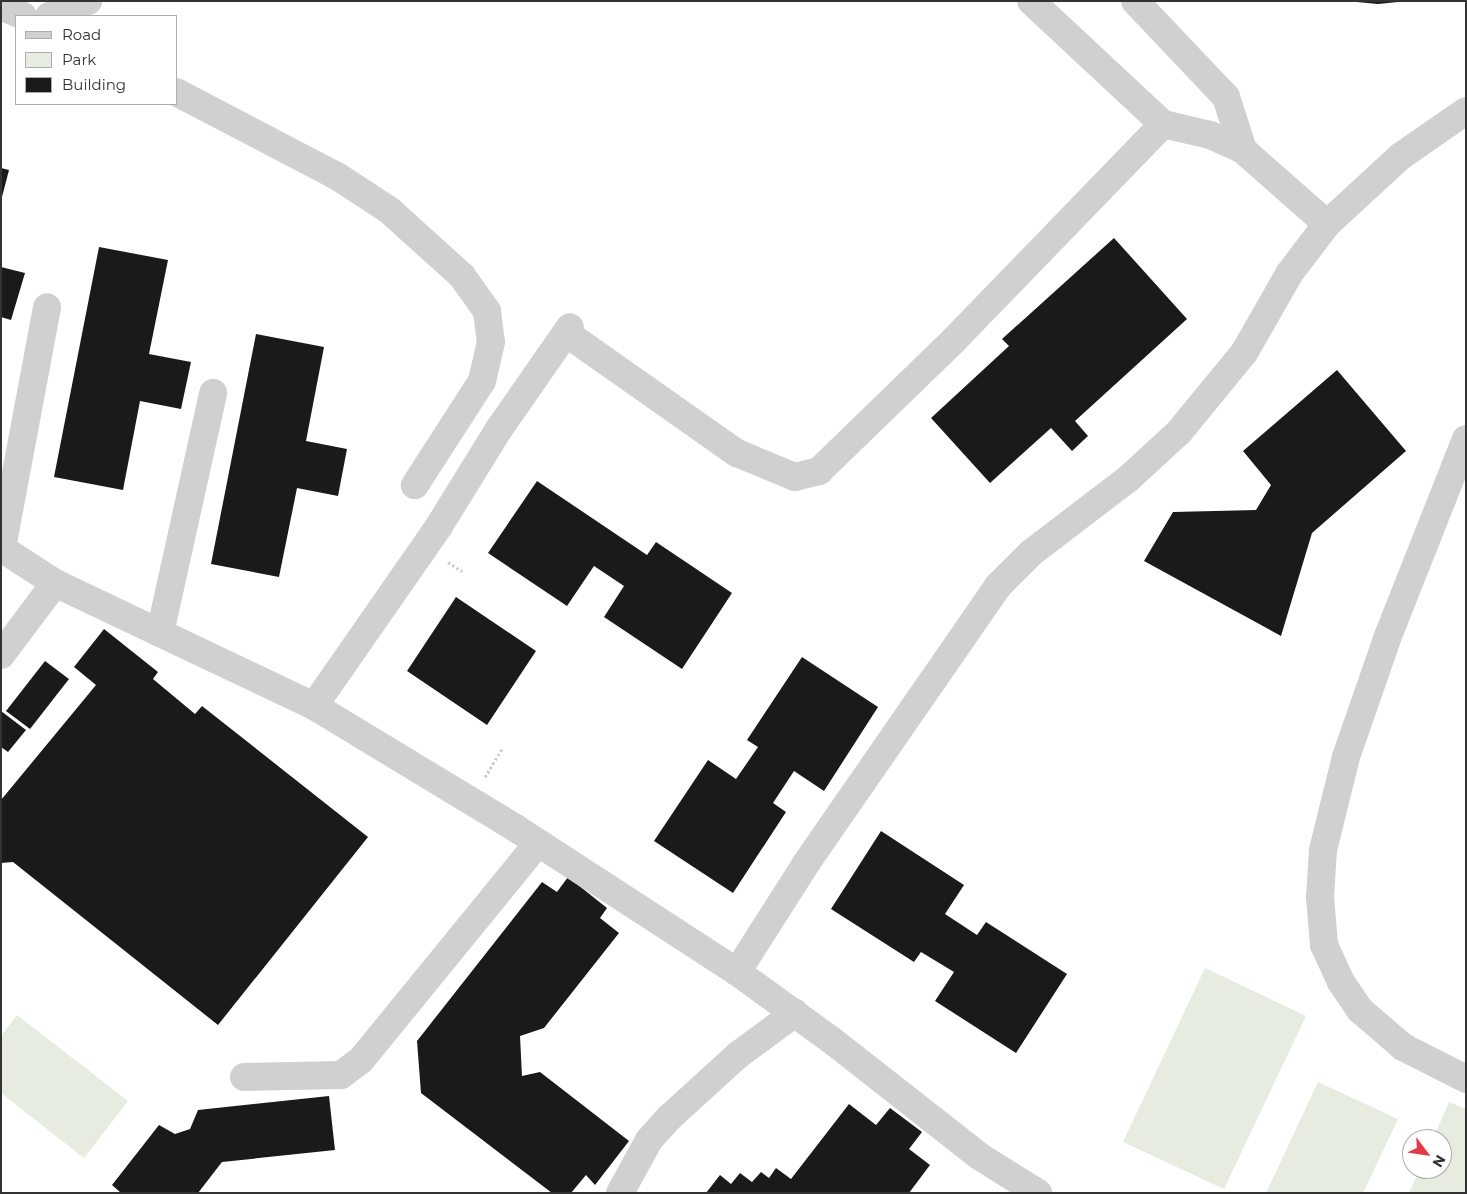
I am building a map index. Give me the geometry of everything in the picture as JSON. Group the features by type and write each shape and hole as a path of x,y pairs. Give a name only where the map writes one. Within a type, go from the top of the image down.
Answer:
{"street":[{"path":"52,15 88,1"},
{"path":"1031,1 1163,124 1210,135 1243,150 1326,224"},
{"path":"1135,1 1226,97 1243,150"},
{"path":"1,6 21,15"},
{"path":"178,93 337,176 389,210 462,276 487,311 491,342 482,381 415,485"},
{"path":"737,972 981,608 1031,553 1129,478 1179,432 1244,353 1289,274 1326,224 1401,156 1466,111"},
{"path":"314,706 439,526 499,429 568,330 737,453 795,477 819,471 954,340 1163,124"},
{"path":"47,307 1,548 54,583 314,706 538,843 737,972 795,1013 979,1156 1038,1193"},
{"path":"160,634 213,393"},
{"path":"1466,439 1387,639 1346,757 1323,850 1320,897 1324,944 1341,982 1360,1010 1403,1047 1466,1078"},
{"path":"1,655 54,583"},
{"path":"244,1077 341,1075 361,1060 538,843"},
{"path":"620,1193 649,1140 670,1117 738,1055 795,1013"}],"green space":[{"path":"1205,968 1306,1016 1224,1189 1123,1142"},
{"path":"17,1015 128,1101 84,1158 1,1093 1,1036"},
{"path":"1318,1082 1398,1119 1363,1193 1266,1193"},
{"path":"1449,1102 1466,1109 1466,1193 1409,1193 1415,1179 1452,1179 1452,1129 1437,1129"}],"building":[{"path":"1346,1 1408,1 1378,4"},
{"path":"1,168 9,170 2,197 1,197"},
{"path":"1114,238 1187,319 1075,421 1088,436 1072,451 1051,428 990,483 931,418 1009,346 1002,339"},
{"path":"99,247 168,260 149,354 191,362 181,409 140,401 123,490 54,477"},
{"path":"1,267 25,273 11,320 1,317"},
{"path":"256,334 324,347 306,441 347,449 338,496 297,488 279,577 211,564"},
{"path":"1337,370 1406,451 1312,533 1281,636 1144,561 1173,512 1256,510 1271,485 1243,451"},
{"path":"537,481 647,555 656,542 732,593 682,669 604,617 624,586 594,566 567,606 488,553"},
{"path":"456,597 536,651 487,725 407,671"},
{"path":"104,629 158,672 153,679 195,714 202,706 368,837 218,1025 13,862 1,863 1,800 96,685 74,667"},
{"path":"802,657 878,707 824,791 794,771 773,803 786,812 733,893 654,841 708,760 736,779 758,747 747,740"},
{"path":"45,661 69,679 30,729 6,711"},
{"path":"1,711 26,730 8,752 1,747"},
{"path":"881,831 964,885 945,914 977,935 986,922 1067,974 1016,1053 935,1001 954,972 921,952 914,962 831,909"},
{"path":"568,877 607,908 600,918 619,933 544,1028 520,1036 522,1076 540,1072 629,1141 595,1185 586,1175 571,1193 552,1193 421,1093 417,1041 542,882 557,892"},
{"path":"329,1096 335,1150 222,1162 198,1193 121,1193 112,1185 159,1125 175,1134 190,1129 198,1110"},
{"path":"849,1104 876,1125 890,1108 922,1132 909,1149 930,1165 909,1193 706,1193 720,1175 731,1184 740,1173 752,1182 761,1172 769,1178 776,1168 791,1179"}]}
